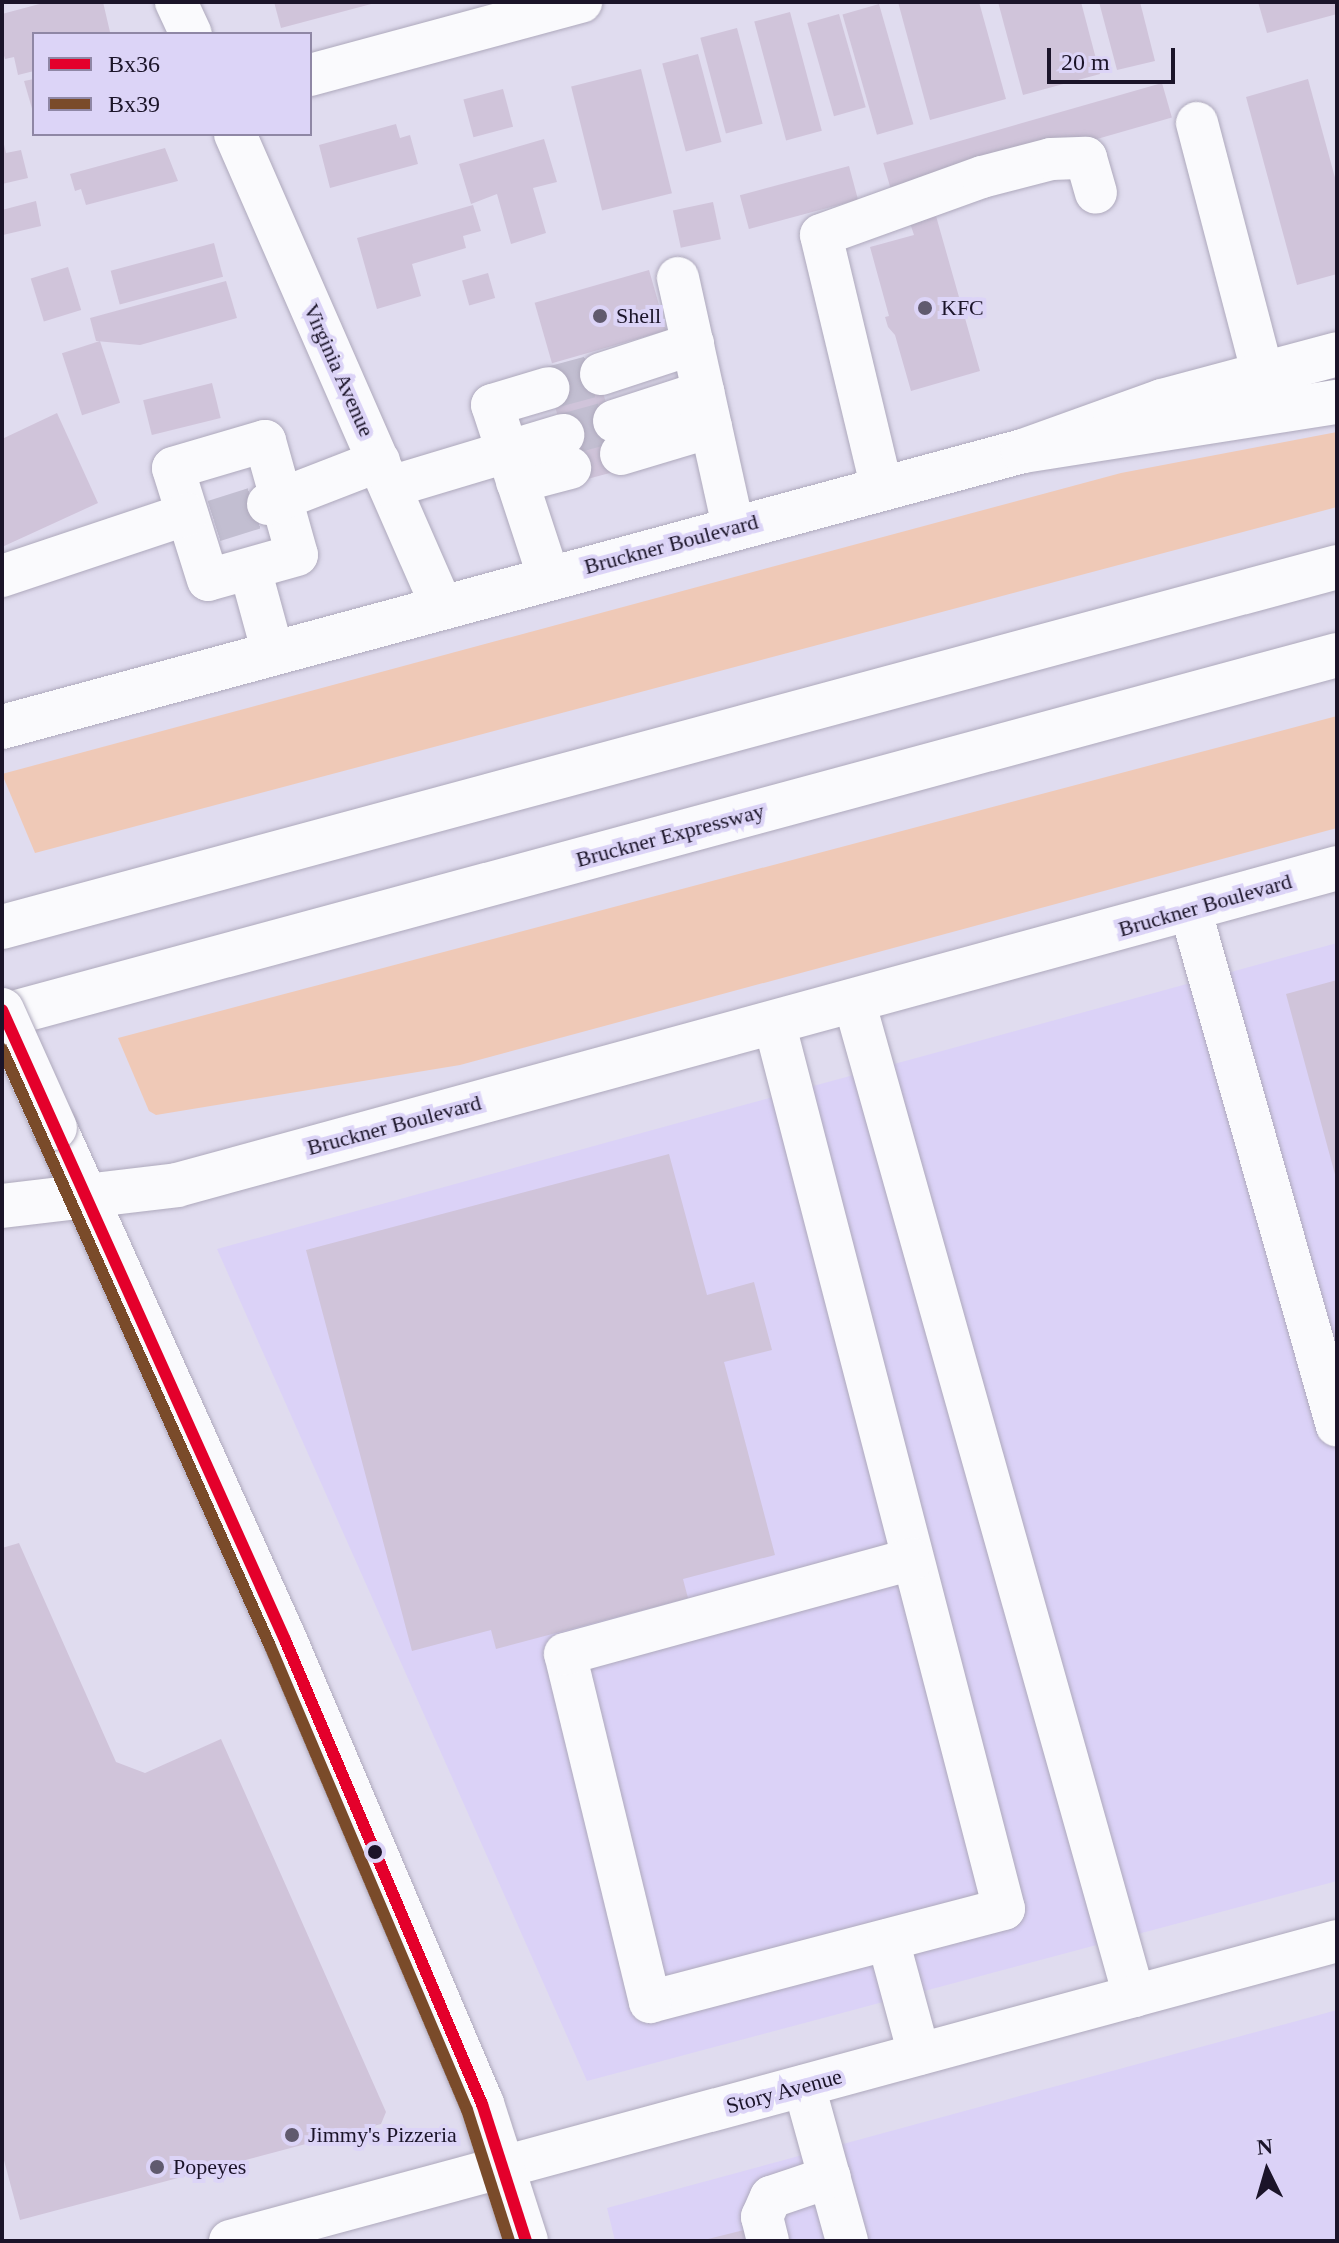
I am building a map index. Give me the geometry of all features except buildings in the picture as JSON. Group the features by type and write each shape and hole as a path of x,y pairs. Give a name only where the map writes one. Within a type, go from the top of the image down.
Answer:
{"main road":[{"name":"Bruckner Boulevard","path":"2,727 733,526 1023,451 1162,401 1337,354"},
{"path":"1023,451 1337,402"},
{"path":"2,927 1337,567"},
{"name":"Bruckner Expressway","path":"2,1013 1337,655"},
{"name":"Bruckner Boulevard","path":"2,1206 177,1185 1337,868"},
{"path":"2,1013 285,1640 504,2167 526,2241"}],"street":[{"path":"176,2 190,32"},
{"path":"312,74 581,2"},
{"path":"1197,123 1263,374"},
{"name":"Virginia Avenue","path":"236,136 442,607"},
{"path":"882,489 821,235 982,177 1051,159 1086,158 1096,193"},
{"path":"678,278 733,526"},
{"path":"601,374 693,344"},
{"path":"549,388 492,405 549,578"},
{"path":"618,438 707,409"},
{"path":"265,441 275,501 297,555 208,580 198,521 173,468 265,441"},
{"path":"275,501 384,474 512,467 566,452"},
{"path":"2,576 198,521"},
{"path":"250,569 273,653"},
{"path":"1190,909 1337,1426"},
{"path":"854,1001 1134,1996"},
{"path":"774,1022 1004,1909 650,2002 565,1654 912,1559"},
{"path":"888,1940 919,2054"},
{"name":"Story Avenue","path":"230,2241 342,2226 504,2167 1337,1941"},
{"path":"804,2086 847,2241"},
{"path":"768,2241 762,2217 771,2197 830,2177"}],"shaded area":[{"path":"1337,432 1337,507 35,853 2,774 1121,473"},
{"path":"1337,716 1337,828 460,1065 156,1115 149,1111 118,1038"},
{"path":"1337,943 1337,1881 587,2081 217,1249"},
{"path":"1337,2010 1337,2241 615,2241 607,2208"}],"tunnel":[{"path":"549,388 601,374"},
{"path":"563,435 614,421"},
{"path":"214,521 268,504"}],"transit line":[{"name":"Bx36","path":"2,1010 285,1640 482,2104 526,2241"},
{"name":"Bx39","path":"2,1049 270,1646 467,2110 509,2241"}],"place":[{"name":"KFC","path":"925,308"},
{"name":"Shell","path":"600,316"},
{"name":"Jimmy's Pizzeria","path":"292,2135"},
{"name":"Popeyes","path":"157,2167"}]}
